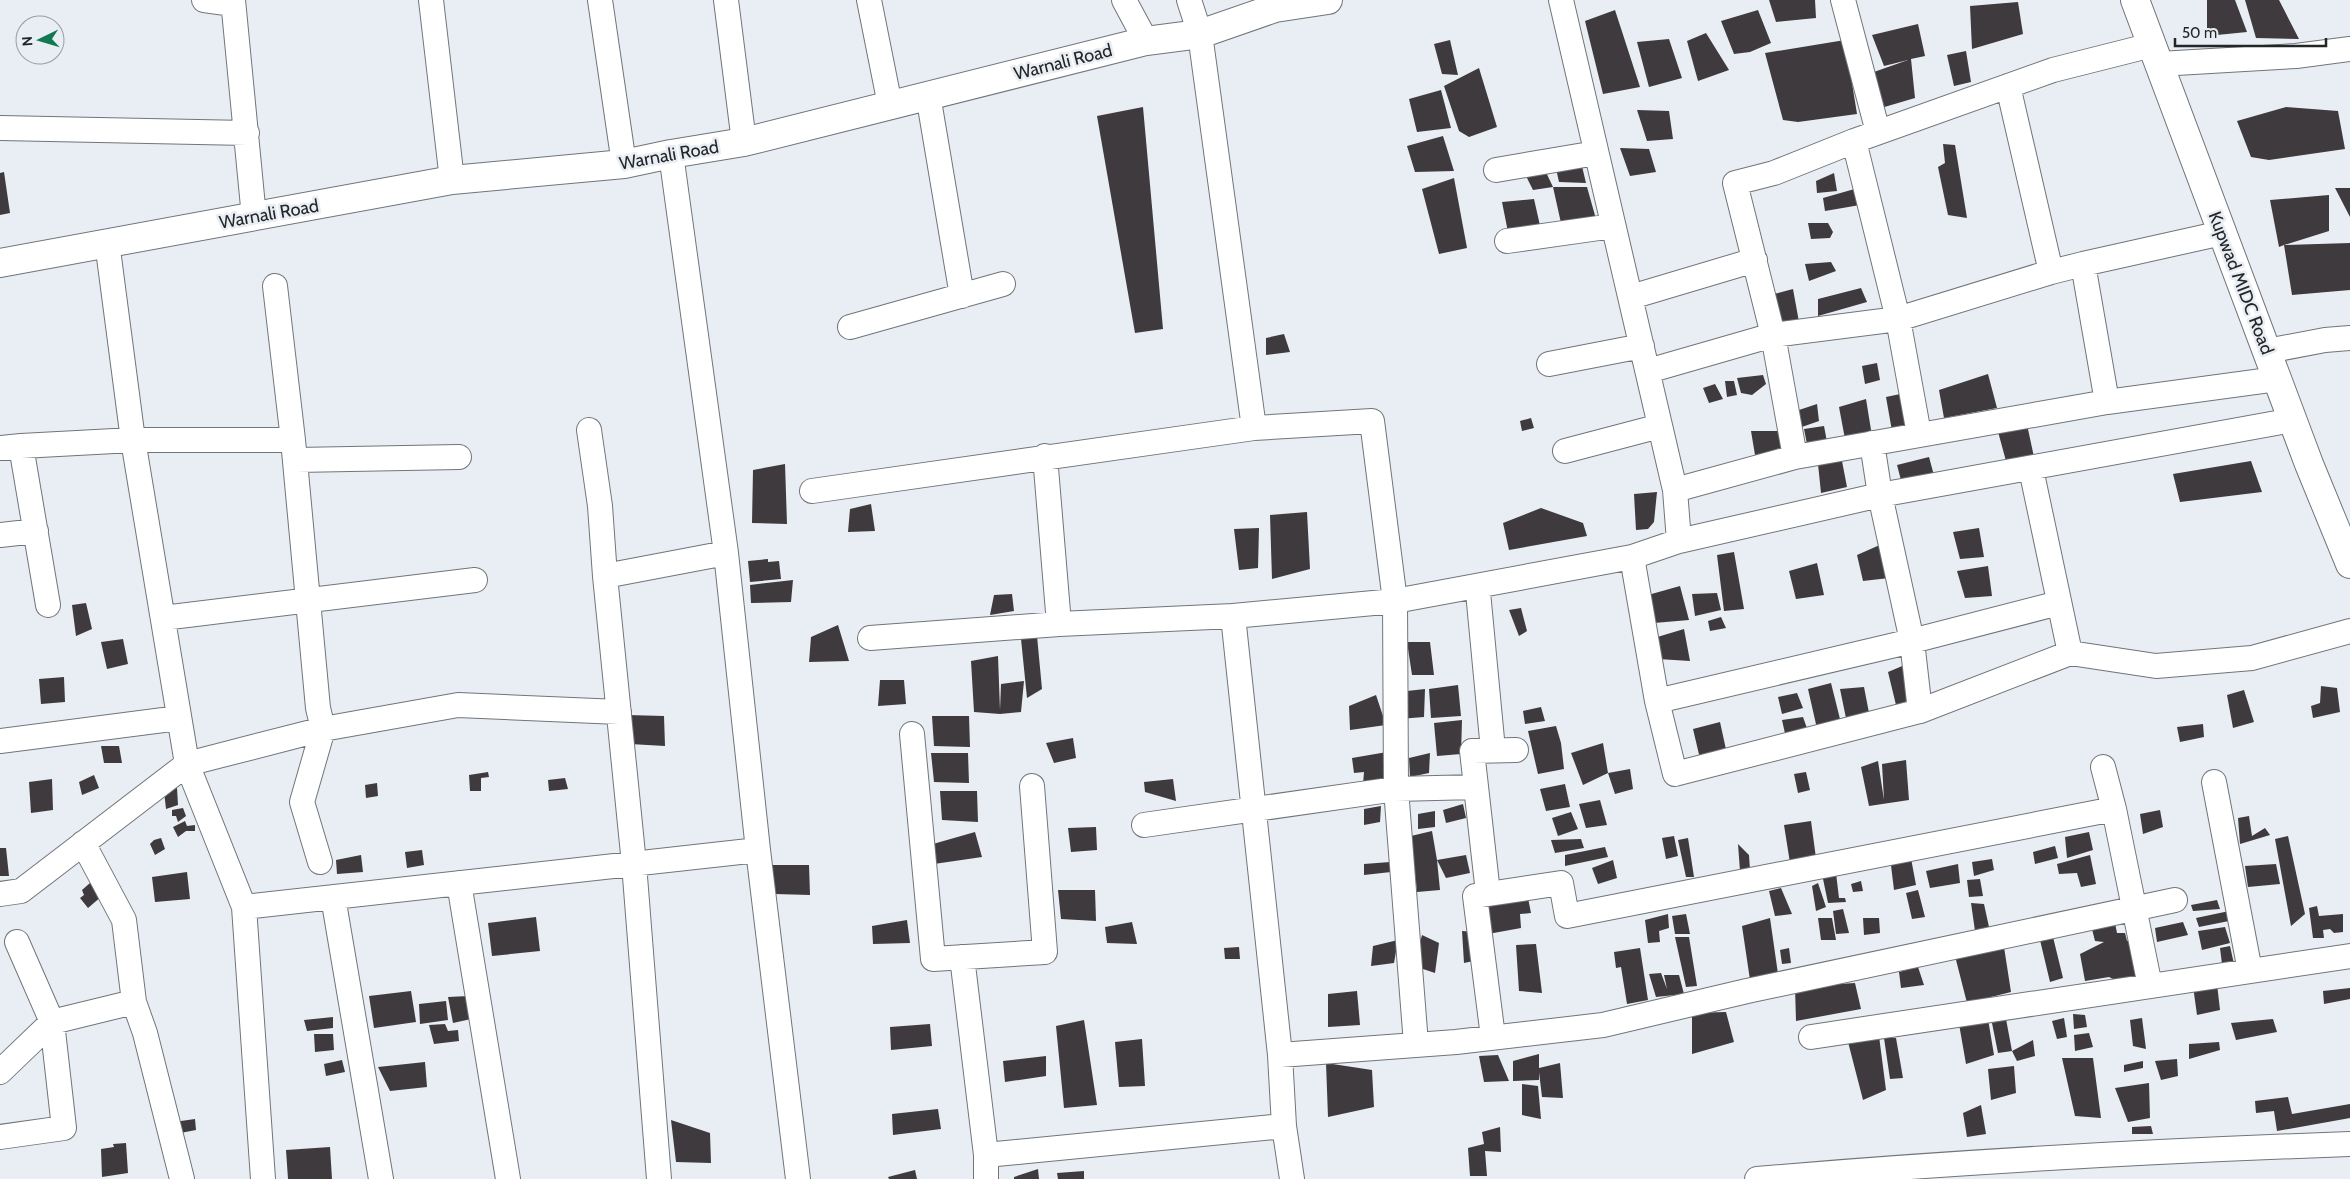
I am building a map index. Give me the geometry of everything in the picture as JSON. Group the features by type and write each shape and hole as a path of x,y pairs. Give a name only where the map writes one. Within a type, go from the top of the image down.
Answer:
{"main road":[{"name":"Warnali Road","path":"0,263 452,180 624,164 744,142 1146,41 1200,34 1274,4 1328,0"},
{"name":"Kupwad MIDC Road","path":"2135,0 2266,351 2350,564"}],"street":[{"path":"204,0 233,2 254,217"},
{"path":"431,0 452,180"},
{"path":"600,0 624,164"},
{"path":"726,0 744,142"},
{"path":"869,0 890,105"},
{"path":"1124,0 1146,41"},
{"path":"1188,0 1200,34 1254,428"},
{"path":"1561,0 1675,490 1679,541"},
{"path":"1843,0 1878,132"},
{"path":"1796,457 1773,335 1756,260 1735,183 1774,173 1878,132 2053,70 2155,55 2296,56 2350,49"},
{"path":"2008,86 2050,272"},
{"path":"928,96 962,296"},
{"path":"0,128 247,134"},
{"path":"1854,141 1898,319 1919,434"},
{"path":"671,154 726,553 758,850 798,1179"},
{"path":"1496,170 1596,154"},
{"path":"1507,241 1613,226"},
{"path":"1648,371 1773,335 1898,319 2050,272 2222,233"},
{"path":"107,242 134,440 187,764 244,908 263,1179"},
{"path":"1631,298 1756,260"},
{"path":"2083,264 2107,402"},
{"path":"850,327 1003,284"},
{"path":"275,286 294,450 318,708 323,729 302,802 320,862"},
{"path":"2266,351 2325,340 2350,338"},
{"path":"1549,364 1642,346"},
{"path":"1675,490 1796,457 1872,442 2107,402 2277,379"},
{"path":"870,638 1059,624 1233,616 1395,600 1632,557 1679,541 1880,495 2032,469 2293,420"},
{"path":"812,491 1044,456 1254,428 1372,421 1395,600 1396,789 1416,1044"},
{"path":"1565,451 1660,426"},
{"path":"589,430 600,506 605,576 634,864 659,1179"},
{"path":"48,605 36,531 11,447 134,440 294,450 459,457"},
{"path":"1872,442 1880,495 1912,641 1920,711"},
{"path":"1044,456 1059,624"},
{"path":"2032,469 2070,653"},
{"path":"0,535 36,531"},
{"path":"605,576 726,553"},
{"path":"1632,557 1657,701 1676,774 1920,711 2070,653 2156,666 2252,658 2350,631"},
{"path":"163,618 475,580"},
{"path":"1478,592 1492,750"},
{"path":"1657,701 1912,641 2059,603"},
{"path":"1233,616 1280,1055 1284,1126 1292,1179"},
{"path":"1,894 21,891 187,764 323,729 458,704 619,712"},
{"path":"0,741 179,718"},
{"path":"912,734 934,959 1045,952 1032,786"},
{"path":"1488,893 1472,751 1516,750"},
{"path":"2103,767 2114,809 2150,986"},
{"path":"2214,782 2250,971"},
{"path":"1144,825 1396,789 1476,787"},
{"path":"1494,1037 1475,896 1561,884 1567,916 2114,809"},
{"path":"84,843 124,920 134,1002 145,1033 182,1179"},
{"path":"244,908 758,850"},
{"path":"459,884 508,1179"},
{"path":"333,897 381,1179"},
{"path":"1280,1055 1494,1037 1602,1025 1747,991 2175,900"},
{"path":"0,1137 64,1128 52,1022 17,942"},
{"path":"1811,1037 2350,956"},
{"path":"962,958 986,1156 986,1179"},
{"path":"0,1072 52,1022 134,1002"},
{"path":"986,1156 1284,1126"},
{"path":"1757,1179 1925,1164 2182,1150 2350,1144"}],"building":[{"path":"1769,0 1815,0 1816,18 1776,22"},
{"path":"2207,0 2235,0 2247,32 2207,36"},
{"path":"2245,0 2279,0 2299,39 2256,38"},
{"path":"2018,2 2023,34 1972,49 1970,6"},
{"path":"1615,10 1640,87 1603,94 1585,21"},
{"path":"1758,10 1771,43 1750,52 1734,54 1721,21"},
{"path":"1918,24 1925,56 1911,59 1915,98 1881,108 1871,73 1908,60 1884,66 1872,35"},
{"path":"1706,33 1729,70 1698,81 1687,41"},
{"path":"1669,39 1682,78 1649,87 1637,42"},
{"path":"1450,40 1458,75 1442,74 1434,44"},
{"path":"1845,40 1857,114 1798,122 1783,120 1765,53"},
{"path":"1966,51 1971,82 1954,86 1947,55"},
{"path":"1479,68 1497,127 1469,137 1459,131 1444,86"},
{"path":"1441,90 1451,128 1417,132 1409,99"},
{"path":"1143,107 1163,329 1135,333 1097,116"},
{"path":"2286,107 2338,111 2345,149 2269,160 2251,157 2237,121"},
{"path":"1637,110 1669,111 1673,139 1647,141"},
{"path":"1443,136 1454,171 1415,172 1407,146"},
{"path":"1943,144 1955,145 1967,218 1948,215 1938,167 1945,163"},
{"path":"1620,148 1649,149 1656,172 1630,176"},
{"path":"1581,162 1586,183 1559,182 1555,164"},
{"path":"1544,168 1553,187 1533,190 1523,170"},
{"path":"4,172 10,213 0,215 0,173"},
{"path":"1834,173 1837,191 1817,193 1816,181"},
{"path":"1454,178 1467,248 1439,254 1422,189"},
{"path":"1553,187 1587,187 1596,219 1561,223"},
{"path":"1858,188 1860,205 1825,211 1823,198"},
{"path":"2335,188 2350,188 2350,217"},
{"path":"2329,195 2329,231 2279,247 2270,200"},
{"path":"1534,199 1541,230 1508,232 1502,202"},
{"path":"1808,223 1828,223 1833,232 1830,238 1811,239"},
{"path":"2350,243 2350,290 2292,295 2284,245"},
{"path":"1831,262 1836,271 1809,281 1805,264"},
{"path":"1861,288 1867,302 1818,316 1818,299"},
{"path":"1793,289 1799,322 1782,325 1774,294"},
{"path":"1284,334 1290,352 1266,355 1266,338"},
{"path":"1877,363 1880,380 1865,384 1862,366"},
{"path":"1988,374 1997,408 1944,418 1939,390"},
{"path":"1763,375 1766,384 1752,395 1741,393 1737,378"},
{"path":"1725,381 1734,381 1737,395 1727,397"},
{"path":"1715,384 1723,399 1709,403 1703,388"},
{"path":"1905,393 1913,427 1892,431 1886,397"},
{"path":"1866,399 1872,436 1845,439 1839,407"},
{"path":"1817,404 1819,421 1799,428 1796,411"},
{"path":"1531,418 1534,428 1522,431 1520,421"},
{"path":"2026,420 2034,457 2006,461 1997,428"},
{"path":"1824,426 1828,447 1808,449 1804,429"},
{"path":"1751,431 1786,431 1789,450 1755,455"},
{"path":"1929,457 1935,479 1902,484 1897,465"},
{"path":"1842,461 1847,487 1821,493 1818,464"},
{"path":"2251,461 2262,492 2180,502 2173,474"},
{"path":"785,464 787,524 752,523 753,470"},
{"path":"1657,492 1654,522 1648,529 1636,530 1634,494"},
{"path":"871,504 875,531 848,532 850,509"},
{"path":"1541,508 1583,523 1587,536 1509,550 1503,523"},
{"path":"1307,512 1310,569 1272,579 1270,515"},
{"path":"1259,528 1258,568 1239,570 1234,529"},
{"path":"1979,528 1984,557 1960,559 1953,532"},
{"path":"1882,544 1889,578 1863,581 1857,555"},
{"path":"1734,552 1744,609 1724,611 1717,555"},
{"path":"768,559 768,562 779,561 781,579 750,582 748,561"},
{"path":"1817,563 1824,595 1796,599 1789,571"},
{"path":"1988,566 1992,596 1965,598 1957,571"},
{"path":"793,580 791,602 751,603 750,585"},
{"path":"1680,586 1689,620 1654,623 1648,595"},
{"path":"1717,593 1721,610 1695,616 1692,594"},
{"path":"1012,594 1014,611 990,615 994,595"},
{"path":"86,603 92,629 76,636 72,605"},
{"path":"1521,608 1527,631 1519,636 1509,610"},
{"path":"1721,617 1726,628 1710,631 1708,621"},
{"path":"838,625 849,661 809,662 811,637"},
{"path":"1684,629 1690,661 1658,659 1654,638"},
{"path":"1037,636 1042,689 1027,698 1021,639"},
{"path":"123,639 128,664 107,669 101,642"},
{"path":"1407,642 1430,642 1434,675 1412,675"},
{"path":"998,656 1000,710 1001,684 1024,681 1021,712 1000,714 974,712 971,661"},
{"path":"1907,664 1914,699 1896,705 1888,672"},
{"path":"64,677 65,702 41,704 39,679"},
{"path":"880,680 904,680 906,704 878,706"},
{"path":"1831,683 1842,727 1818,733 1808,689"},
{"path":"1458,685 1461,716 1431,718 1429,689"},
{"path":"2321,686 2337,688 2340,712 2313,718 2311,706 2320,703"},
{"path":"1864,687 1870,718 1847,723 1840,689"},
{"path":"1425,689 1424,717 1399,719 1398,692"},
{"path":"2244,690 2254,722 2233,728 2227,695"},
{"path":"1797,693 1803,708 1782,714 1778,697"},
{"path":"1376,695 1386,725 1350,730 1349,706"},
{"path":"1541,707 1545,721 1525,724 1523,711"},
{"path":"627,715 664,716 665,746 630,744"},
{"path":"932,716 969,716 970,747 934,746"},
{"path":"1803,717 1809,734 1786,738 1782,720"},
{"path":"1462,720 1461,754 1437,756 1434,723"},
{"path":"1720,722 1727,754 1701,763 1693,729"},
{"path":"2203,724 2204,737 2180,742 2177,727"},
{"path":"1556,726 1561,743 1564,769 1538,774 1528,731"},
{"path":"1073,738 1076,758 1054,763 1046,743"},
{"path":"1603,743 1608,773 1583,785 1571,753"},
{"path":"101,746 119,746 122,763 104,763"},
{"path":"1387,752 1390,780 1363,784 1364,772 1354,773 1352,758"},
{"path":"931,753 968,753 969,783 934,782"},
{"path":"1430,753 1429,773 1410,777 1409,758"},
{"path":"1906,760 1909,800 1869,806 1861,767 1878,761 1884,800 1882,764"},
{"path":"1630,769 1633,789 1615,794 1608,773"},
{"path":"488,772 489,777 481,778 481,791 470,791 469,775"},
{"path":"1806,772 1810,790 1798,793 1794,774"},
{"path":"94,775 99,788 82,795 79,782"},
{"path":"565,778 568,789 549,791 548,780"},
{"path":"52,779 53,810 31,813 29,782"},
{"path":"1173,779 1176,801 1145,792 1144,782"},
{"path":"377,783 378,796 366,798 365,785"},
{"path":"1565,784 1570,807 1546,811 1540,789"},
{"path":"177,788 178,805 166,809 164,791"},
{"path":"940,791 977,791 978,822 942,820"},
{"path":"1600,800 1607,825 1586,828 1579,804"},
{"path":"1463,804 1466,818 1446,823 1443,810"},
{"path":"1381,806 1380,822 1364,825 1364,809"},
{"path":"183,808 186,816 178,822 176,816 172,816 172,810"},
{"path":"2160,810 2163,827 2143,834 2140,814"},
{"path":"1435,811 1435,827 1418,829 1418,814"},
{"path":"1571,812 1578,829 1558,836 1552,818"},
{"path":"2249,816 2252,836 2265,828 2270,835 2240,844 2238,818"},
{"path":"185,821 187,826 195,825 195,831 186,831 178,837 173,827"},
{"path":"1811,821 1816,858 1790,863 1784,825"},
{"path":"1096,827 1097,850 1071,852 1068,828"},
{"path":"1432,831 1440,890 1417,892 1411,836"},
{"path":"975,832 982,857 934,864 933,844"},
{"path":"2089,832 2093,850 2067,858 2065,837"},
{"path":"1674,836 1678,856 1666,859 1662,838"},
{"path":"2288,836 2305,914 2291,926 2275,839"},
{"path":"161,838 165,849 155,855 150,844 154,840"},
{"path":"1688,838 1694,877 1686,877 1678,840"},
{"path":"1581,839 1584,848 1555,853 1551,840"},
{"path":"1738,844 1749,855 1750,870 1740,871"},
{"path":"2055,846 2058,858 2035,864 2033,852"},
{"path":"1605,847 1608,857 1565,866 1565,855"},
{"path":"0,848 6,848 9,876 0,876"},
{"path":"422,850 424,865 407,868 405,852"},
{"path":"1910,853 1916,885 1894,890 1890,857"},
{"path":"361,855 363,872 337,874 336,860"},
{"path":"1466,855 1470,873 1446,878 1437,860"},
{"path":"2090,855 2096,884 2081,887 2077,873 2059,874 2057,864"},
{"path":"1992,859 1994,870 1974,876 1972,862"},
{"path":"1613,860 1617,878 1598,884 1592,868"},
{"path":"1390,862 1391,872 1364,875 1364,864"},
{"path":"1958,864 1960,883 1930,888 1926,871"},
{"path":"2276,864 2280,884 2248,887 2245,866"},
{"path":"772,865 809,865 810,895 775,894"},
{"path":"187,872 190,899 155,902 152,877"},
{"path":"1836,873 1839,898 1845,898 1846,902 1828,903 1822,874"},
{"path":"1980,879 1983,896 1969,897 1967,880"},
{"path":"1861,881 1863,891 1853,892 1851,884"},
{"path":"90,883 102,896 88,908 80,898 84,895 82,890"},
{"path":"1818,883 1826,907 1816,911 1812,886"},
{"path":"1781,888 1792,914 1775,916 1769,891"},
{"path":"1058,890 1095,890 1096,921 1061,919"},
{"path":"1918,890 1925,917 1912,919 1906,893"},
{"path":"1528,898 1531,913 1520,914 1521,928 1488,934 1487,905"},
{"path":"2217,900 2220,909 2193,911 2191,905"},
{"path":"1971,903 1984,904 1989,927 1975,931"},
{"path":"2317,906 2319,916 2343,914 2343,932 2334,933 2330,929 2323,930 2324,938 2313,938 2309,908"},
{"path":"1843,909 1849,933 1836,934 1833,911"},
{"path":"2234,910 2234,920 2199,927 2196,918"},
{"path":"1668,914 1669,928 1659,931 1660,942 1648,943 1645,920"},
{"path":"1686,914 1690,934 1675,934 1672,916"},
{"path":"536,917 540,951 492,956 488,923"},
{"path":"1770,918 1778,974 1750,980 1742,926"},
{"path":"1818,918 1832,918 1836,940 1821,940"},
{"path":"1863,918 1879,918 1880,933 1864,935"},
{"path":"907,920 910,943 873,944 872,926"},
{"path":"1132,922 1137,944 1107,943 1105,927"},
{"path":"2183,922 2188,935 2157,942 2155,928"},
{"path":"2115,923 2117,933 2125,933 2127,941 2133,940 2136,977 2117,981 2109,977 2085,981 2080,954 2104,942 2095,941 2092,929"},
{"path":"2225,927 2230,943 2202,950 2198,931"},
{"path":"1462,931 1476,932 1478,960 1464,963"},
{"path":"1422,935 1439,943 1435,973 1414,966"},
{"path":"1675,937 1689,937 1697,986 1686,987"},
{"path":"2053,937 2063,978 2050,982 2040,940"},
{"path":"1398,940 1394,963 1371,966 1373,946"},
{"path":"1536,944 1542,993 1519,991 1516,945"},
{"path":"2230,946 2234,964 2222,964 2220,948"},
{"path":"1239,947 1240,959 1225,959 1224,948"},
{"path":"2004,947 2011,992 1967,1003 1955,956"},
{"path":"1640,948 1648,1000 1627,1004 1621,967 1616,968 1614,952"},
{"path":"1789,948 1791,963 1782,964 1780,950"},
{"path":"1918,967 1924,985 1901,988 1899,972"},
{"path":"1661,973 1667,989 1664,975 1679,975 1684,994 1656,997 1649,974"},
{"path":"1855,983 1861,1009 1796,1021 1795,987"},
{"path":"2217,984 2220,1010 2197,1015 2193,986"},
{"path":"2350,988 2350,999 2324,1004 2323,991"},
{"path":"411,991 416,1022 374,1028 369,996"},
{"path":"1357,991 1360,1025 1328,1027 1328,994"},
{"path":"469,996 471,1019 453,1023 448,997"},
{"path":"446,1001 448,1020 420,1024 419,1004"},
{"path":"1726,1012 1734,1042 1692,1054 1692,1013"},
{"path":"2073,1014 2085,1015 2087,1027 2074,1029"},
{"path":"333,1017 333,1028 307,1031 304,1020"},
{"path":"2064,1018 2067,1037 2057,1039 2052,1021"},
{"path":"2142,1018 2146,1049 2133,1046 2130,1020"},
{"path":"1988,1019 1994,1055 1966,1064 1959,1024"},
{"path":"2006,1019 2012,1051 1998,1053 1992,1023"},
{"path":"2273,1019 2277,1032 2236,1040 2231,1023"},
{"path":"1084,1020 1097,1105 1064,1108 1056,1026"},
{"path":"445,1024 448,1031 458,1030 459,1041 434,1044 429,1025"},
{"path":"930,1024 932,1046 891,1050 890,1027"},
{"path":"2089,1033 2093,1047 2075,1051 2074,1035"},
{"path":"314,1034 333,1034 334,1050 315,1052"},
{"path":"1879,1036 1886,1090 1863,1100 1848,1042"},
{"path":"1884,1038 1896,1038 1903,1078 1890,1079"},
{"path":"1142,1039 1145,1086 1119,1087 1115,1042"},
{"path":"2033,1040 2035,1056 2017,1061 2012,1051"},
{"path":"2219,1042 2220,1050 2189,1059 2189,1044"},
{"path":"1539,1054 1539,1068 1560,1063 1563,1098 1542,1097 1539,1072 1539,1080 1513,1081 1513,1061"},
{"path":"1498,1055 1509,1081 1484,1082 1479,1056"},
{"path":"1046,1056 1046,1076 1005,1082 1003,1061"},
{"path":"2062,1058 2093,1058 2101,1118 2075,1116"},
{"path":"2177,1059 2178,1076 2161,1080 2155,1061"},
{"path":"342,1060 345,1072 326,1076 324,1064"},
{"path":"2143,1061 2143,1068 2124,1072 2124,1065"},
{"path":"425,1062 427,1087 390,1091 378,1067"},
{"path":"1326,1063 1372,1070 1374,1107 1328,1117"},
{"path":"2014,1066 2016,1093 1991,1100 1988,1069"},
{"path":"2149,1083 2150,1118 2128,1122 2115,1088"},
{"path":"1522,1084 1538,1086 1541,1119 1522,1115"},
{"path":"2288,1097 2292,1114 2350,1104 2350,1118 2277,1131 2274,1111 2256,1113 2255,1101"},
{"path":"1981,1105 1986,1134 1967,1137 1963,1113"},
{"path":"938,1109 941,1129 893,1135 892,1114"},
{"path":"195,1119 196,1130 175,1134 174,1122"},
{"path":"671,1120 710,1133 711,1163 676,1162"},
{"path":"2151,1126 2153,1134 2132,1134 2132,1127"},
{"path":"1500,1127 1501,1152 1485,1151 1487,1176 1470,1176 1468,1148 1484,1144 1482,1132"},
{"path":"126,1143 128,1173 102,1177 101,1149 114,1147 113,1144"},
{"path":"330,1147 332,1179 288,1179 286,1150"},
{"path":"1038,1169 1039,1179 1014,1179 1014,1177"},
{"path":"915,1170 917,1179 889,1179 888,1177"},
{"path":"1084,1171 1084,1179 1058,1179 1057,1173"}]}
